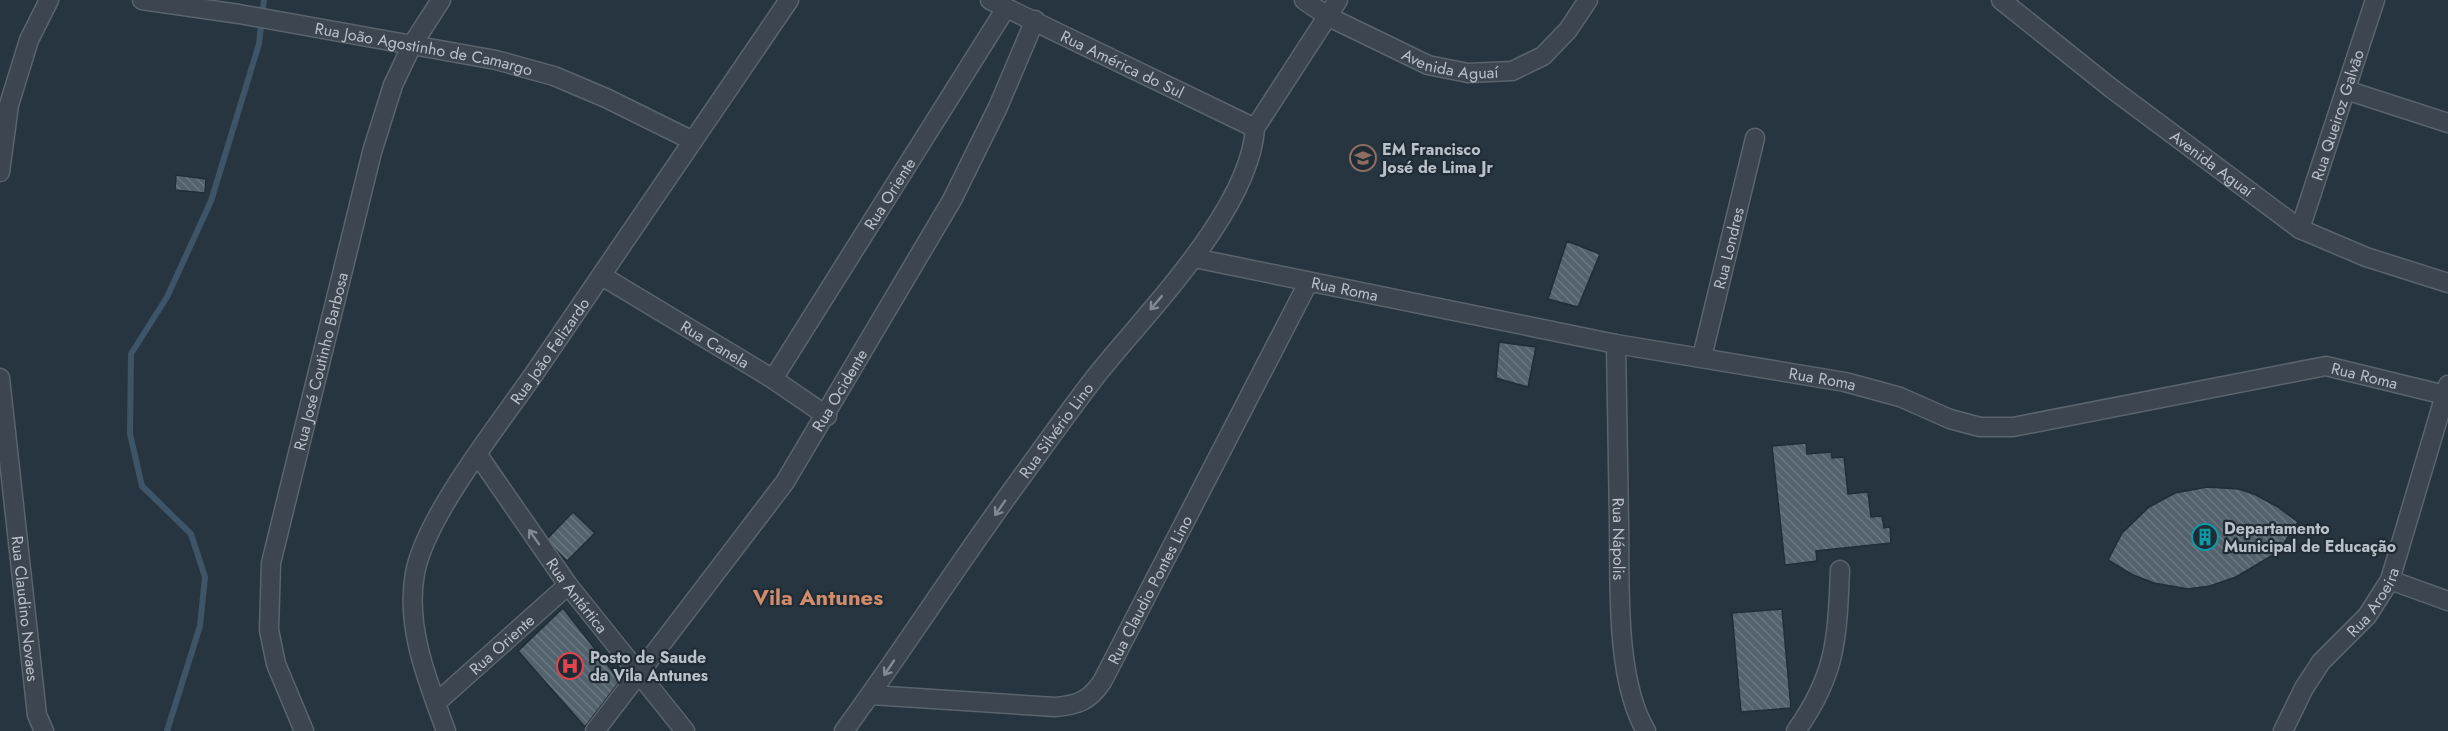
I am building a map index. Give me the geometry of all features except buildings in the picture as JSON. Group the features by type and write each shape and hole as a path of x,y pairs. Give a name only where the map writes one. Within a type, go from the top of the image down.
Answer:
{"street":[{"path":"0,172 9,105 29,40 49,0"},
{"name":"Rua João Agostinho de Camargo","path":"142,0 246,10 274,20 496,60 554,76 606,98 693,141"},
{"name":"Rua José Coutinho Barbosa","path":"303,731 276,664 269,630 271,562 372,152 393,85 412,45 441,0"},
{"name":"Rua João Felizardo","path":"446,731 418,649 412,609 415,572 426,540 478,455 789,0"},
{"name":"Avenida Aguaí","path":"1304,0 1327,16 1428,65 1468,73 1512,70 1543,56 1568,30 1588,0"},
{"path":"1255,128 1338,0"},
{"name":"Avenida Aguaí","path":"2001,0 2111,88 2300,230 2366,257 2448,283"},
{"name":"Rua Queiroz Galvão","path":"2300,230 2375,0"},
{"name":"Rua América do Sul","path":"998,4 1255,128"},
{"name":"Rua Oriente","path":"772,379 998,4"},
{"name":"Rua Ocidente","path":"595,731 786,482 827,416 952,200 998,106 1035,20"},
{"path":"2346,90 2448,123"},
{"name":"Rua Silvério Lino","path":"844,731 1024,473 1096,376 1194,258 1237,187 1248,164 1254,146 1255,128"},
{"name":"Rua Londres","path":"1702,357 1755,138"},
{"name":"Rua Roma","path":"1194,258 1616,344 1864,386 1950,419 1980,427 2013,428 2326,366 2446,390"},
{"name":"Rua Canela","path":"602,276 772,379 827,416"},
{"name":"Rua Claudio Pontes Lino","path":"871,695 1055,707 1079,704 1092,696 1102,682 1308,283"},
{"name":"Rua Nápolis","path":"1616,344 1621,623 1630,686 1640,720 1646,731"},
{"name":"Rua Claudino Novaes","path":"0,378 37,715 44,731"},
{"name":"Rua Aroeira","path":"2283,731 2304,688 2320,662 2367,616 2390,580 2441,439 2446,390"},
{"name":"Rua Antártica","path":"478,455 568,585 685,731"},
{"path":"1796,731 1827,678 1836,641 1840,570"},
{"path":"2390,580 2448,601"},
{"name":"Rua Oriente","path":"436,703 568,585"}],"waterway":[{"path":"167,731 200,626 205,577 191,534 142,486 130,434 131,354 167,297 211,201 259,44 264,0"}],"place":[{"name":"EM Francisco José de Lima Jr","path":"1363,158"},
{"name":"Departamento Municipal de Educação","path":"2205,537"},
{"name":"Posto de Saude da Vila Antunes","path":"570,666"}],"district":[{"name":"Vila Antunes","path":"818,597"}]}
